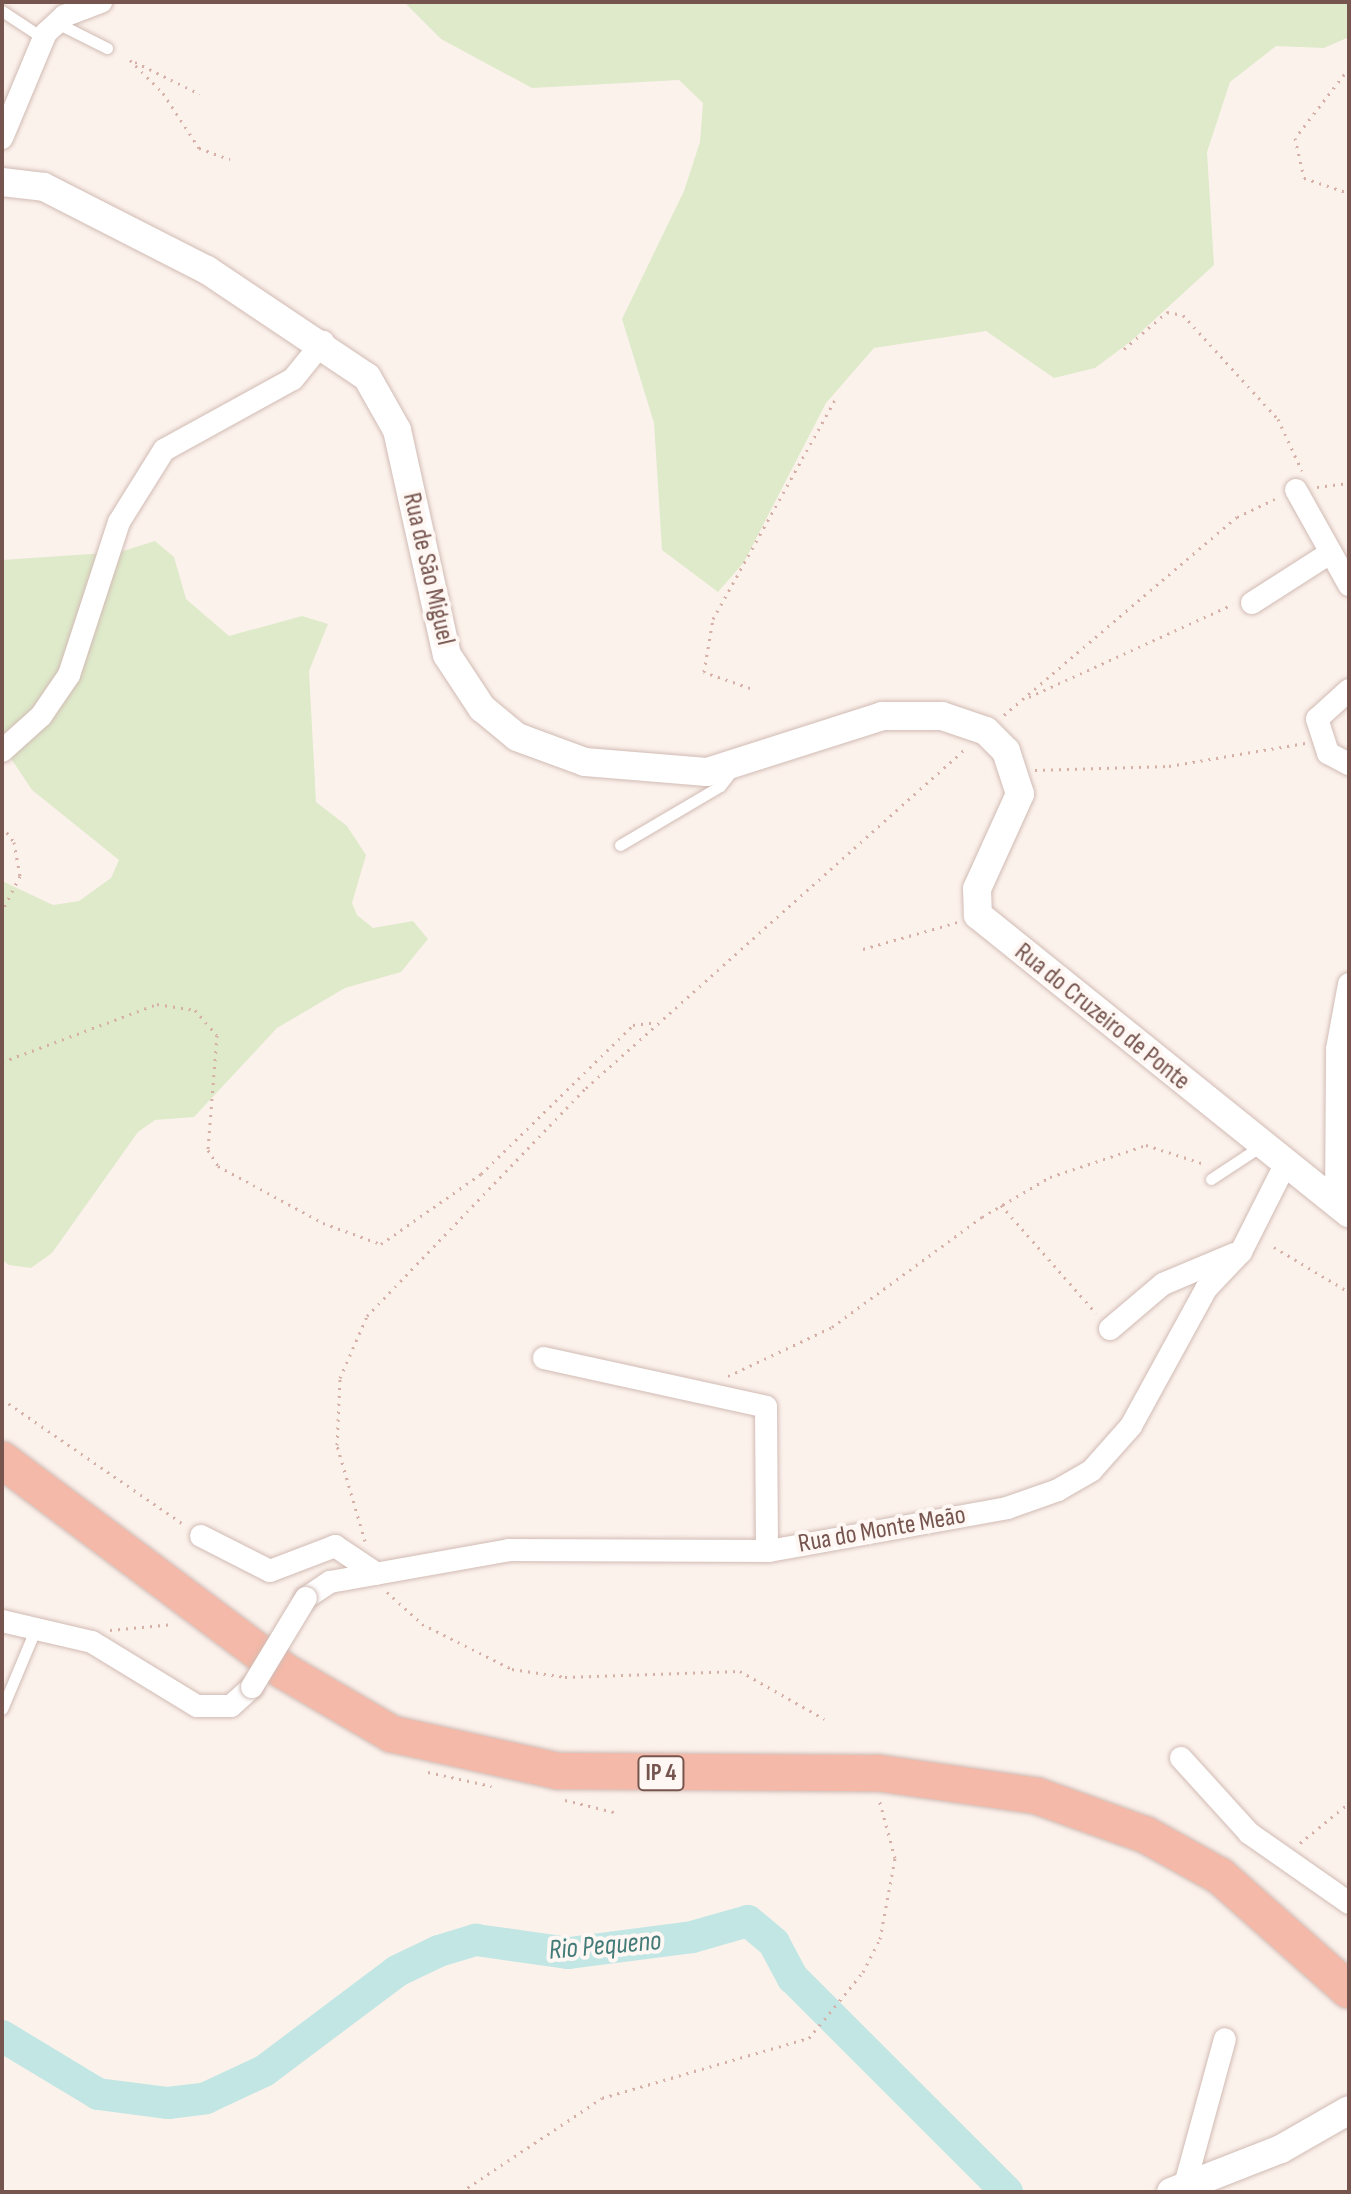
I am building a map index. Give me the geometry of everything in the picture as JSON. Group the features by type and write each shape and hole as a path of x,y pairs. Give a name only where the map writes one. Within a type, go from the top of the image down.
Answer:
{"highway":[{"name":"IP 4","path":"2,1437 248,1621 394,1714 485,1741 561,1752 902,1758 1016,1773 1108,1800 1189,1836 1259,1883 1349,1967"},
{"name":"IP 4","path":"2,1460 284,1671 392,1734 557,1771 878,1773 1037,1796 1146,1835 1220,1876 1349,1990"}],"street":[{"path":"2,138 50,30 101,2"},
{"name":"Rua de São Miguel","path":"2,182 44,187 216,274 323,342 361,371 388,407 447,655 491,718 531,745 585,762 692,771 735,766 876,716 938,715 980,728"},
{"path":"2,751 44,713 71,669 117,527 165,447 293,379 323,342"},
{"path":"1301,489 1327,555 1349,585"},
{"path":"1252,603 1327,555"},
{"path":"1349,690 1319,713 1322,740 1330,755 1349,764"},
{"path":"980,728 1015,770 1018,805 976,896 982,919"},
{"name":"Rua do Cruzeiro de Ponte","path":"982,919 1342,1208"},
{"path":"1342,1208 1336,1150 1337,1049 1349,984"},
{"path":"1293,1170 1336,1150"},
{"name":"Rua do Monte Meão","path":"35,1630 92,1642 160,1690 197,1706 231,1706 252,1687 306,1598 327,1583 534,1547 767,1550 1016,1506 1076,1481 1131,1426 1206,1289 1241,1252 1293,1170"},
{"path":"1110,1329 1167,1282 1241,1252"},
{"path":"544,1358 756,1401 770,1412 767,1550"},
{"path":"201,1536 270,1571 335,1546 377,1574"},
{"path":"2,1621 35,1630"},
{"path":"1181,1758 1233,1818 1349,1903"},
{"path":"1178,2189 1225,2039"},
{"path":"1178,2189 1281,2149 1349,2110"}],"lane":[{"path":"2,11 107,48"},
{"path":"620,845 720,786 735,766"},
{"path":"1216,1176 1262,1145"},
{"path":"2,1709 35,1630"}],"path":[{"path":"107,48 200,94"},
{"path":"130,60 163,93 199,148 230,159"},
{"path":"1349,68 1295,138 1304,178 1349,193"},
{"path":"1124,349 1167,312 1183,315 1278,419 1301,489"},
{"path":"750,688 704,672 714,615 837,396"},
{"path":"824,1719 740,1671 565,1677 512,1669 414,1619 377,1574 337,1445 340,1378 367,1316 658,1021 980,728 1022,700 1237,517 1301,489 1349,483"},
{"path":"1022,700 1218,607 1252,603"},
{"path":"1015,770 1160,767 1322,740"},
{"path":"2,826 14,842 20,876 2,911"},
{"path":"863,949 982,919"},
{"path":"2,1062 157,1004 195,1010 217,1035 208,1150 218,1166 323,1223 381,1244 481,1174 633,1025 658,1021"},
{"path":"699,1390 832,1327 1001,1205 1050,1177 1136,1147 1168,1148 1216,1176"},
{"path":"1001,1205 1110,1329"},
{"path":"1274,1247 1349,1292"},
{"path":"2,1399 201,1536"},
{"path":"461,2192 602,2098 788,2048 817,2030 853,1985 880,1939 892,1879 893,1834 876,1791"},
{"path":"1280,1855 1349,1803"}],"green space":[{"path":"404,2 1349,2 1349,37 1324,48 1276,46 1230,82 1207,152 1214,265 1130,342 1095,368 1054,378 986,331 874,348 826,403 744,562 718,592 662,550 654,423 622,319 684,191 700,142 703,103 679,80 532,88 441,39"},
{"path":"155,541 174,557 186,599 229,636 302,616 328,624 309,671 316,802 347,826 366,855 352,903 357,915 373,928 413,921 428,939 401,972 345,988 277,1028 194,1117 155,1120 138,1132 52,1253 31,1268 9,1265 2,1260 2,881 53,905 79,901 111,878 119,860 32,790 2,745 2,560 120,552"}],"waterway":[{"name":"Rio Pequeno","path":"2,2036 98,2094 168,2103 206,2098 264,2071 397,1971 439,1951 476,1940 569,1953 692,1937 748,1921 774,1943 793,1978 1007,2192"}]}
